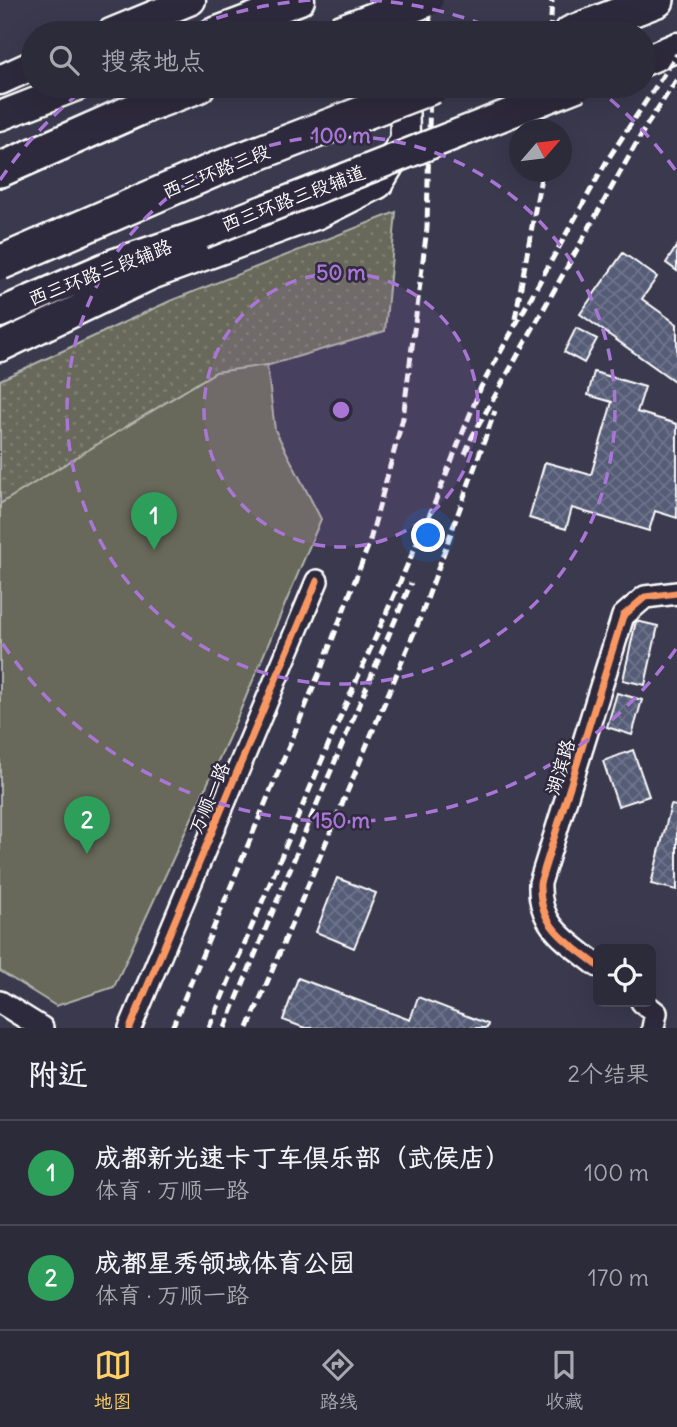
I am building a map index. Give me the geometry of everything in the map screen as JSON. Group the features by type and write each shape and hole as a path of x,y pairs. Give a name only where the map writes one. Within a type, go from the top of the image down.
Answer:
{"highway":[{"path":"370,21 426,0"},
{"path":"602,21 657,0"},
{"path":"0,170 166,98"},
{"name":"西三环路三段","path":"0,263 214,170 403,98"}],"main road":[{"path":"140,21 191,0"},
{"path":"244,21 300,0"},
{"path":"393,0 399,10 400,21"},
{"path":"656,56 677,47"},
{"path":"0,80 21,70"},
{"path":"0,116 46,98"},
{"path":"0,348 151,275 318,214 378,184 405,139 404,98"},
{"name":"西三环路三段辅道","path":"202,234 548,98"},
{"name":"西三环路三段辅路","path":"0,313 115,263 202,234"}],"street":[{"name":"万顺一路","path":"130,1028 317,581"},
{"name":"湖滨路","path":"593,962 552,929 539,899 540,883 623,615 645,597 677,593"},
{"path":"0,1002 42,1028"},
{"path":"648,1007 656,1013 653,1028"}],"green space":[{"path":"396,212 385,331 259,368 216,372 0,504 0,380 170,301"},
{"path":"267,365 275,430 321,519 229,737 114,987 56,1006 0,971 0,504 216,372"}],"building":[{"path":"677,246 677,271 666,263"},
{"path":"623,253 657,277 642,299 677,324 677,383 580,314"},
{"path":"576,328 597,339 584,363 564,352"},
{"path":"594,372 645,387 637,412 677,424 677,518 655,511 649,531 572,508 566,529 529,518 545,462 591,475 612,402 588,395"},
{"path":"636,621 658,626 645,685 623,680"},
{"path":"617,693 642,700 632,735 607,727"},
{"path":"633,750 649,796 618,806 603,761"},
{"path":"671,805 677,806 677,890 651,884"},
{"path":"337,878 376,893 354,948 316,932"},
{"path":"298,978 410,1020 418,997 488,1024 487,1028 305,1028 283,1020"}],"railway":[{"path":"428,0 430,21"},
{"path":"551,21 552,0"},
{"path":"656,86 677,54"},
{"path":"465,454 645,128 677,79"},
{"path":"172,1028 321,669 369,544 403,418 427,228 430,98"},
{"path":"546,98 546,119"},
{"path":"209,1028 335,729 433,507 481,387 608,159 648,98"},
{"path":"515,319 540,182"},
{"path":"248,1028 421,616 495,411"},
{"path":"225,1028 411,583"}],"cycle path":[{"path":"130,1028 317,581"},
{"path":"593,962 565,940 549,922 544,911 540,883 623,616 645,597 677,593"}],"place":[{"name":"成都新光速卡丁车俱乐部（武侯店）","path":"154,550"},
{"name":"成都星秀领域体育公园","path":"87,854"}]}
